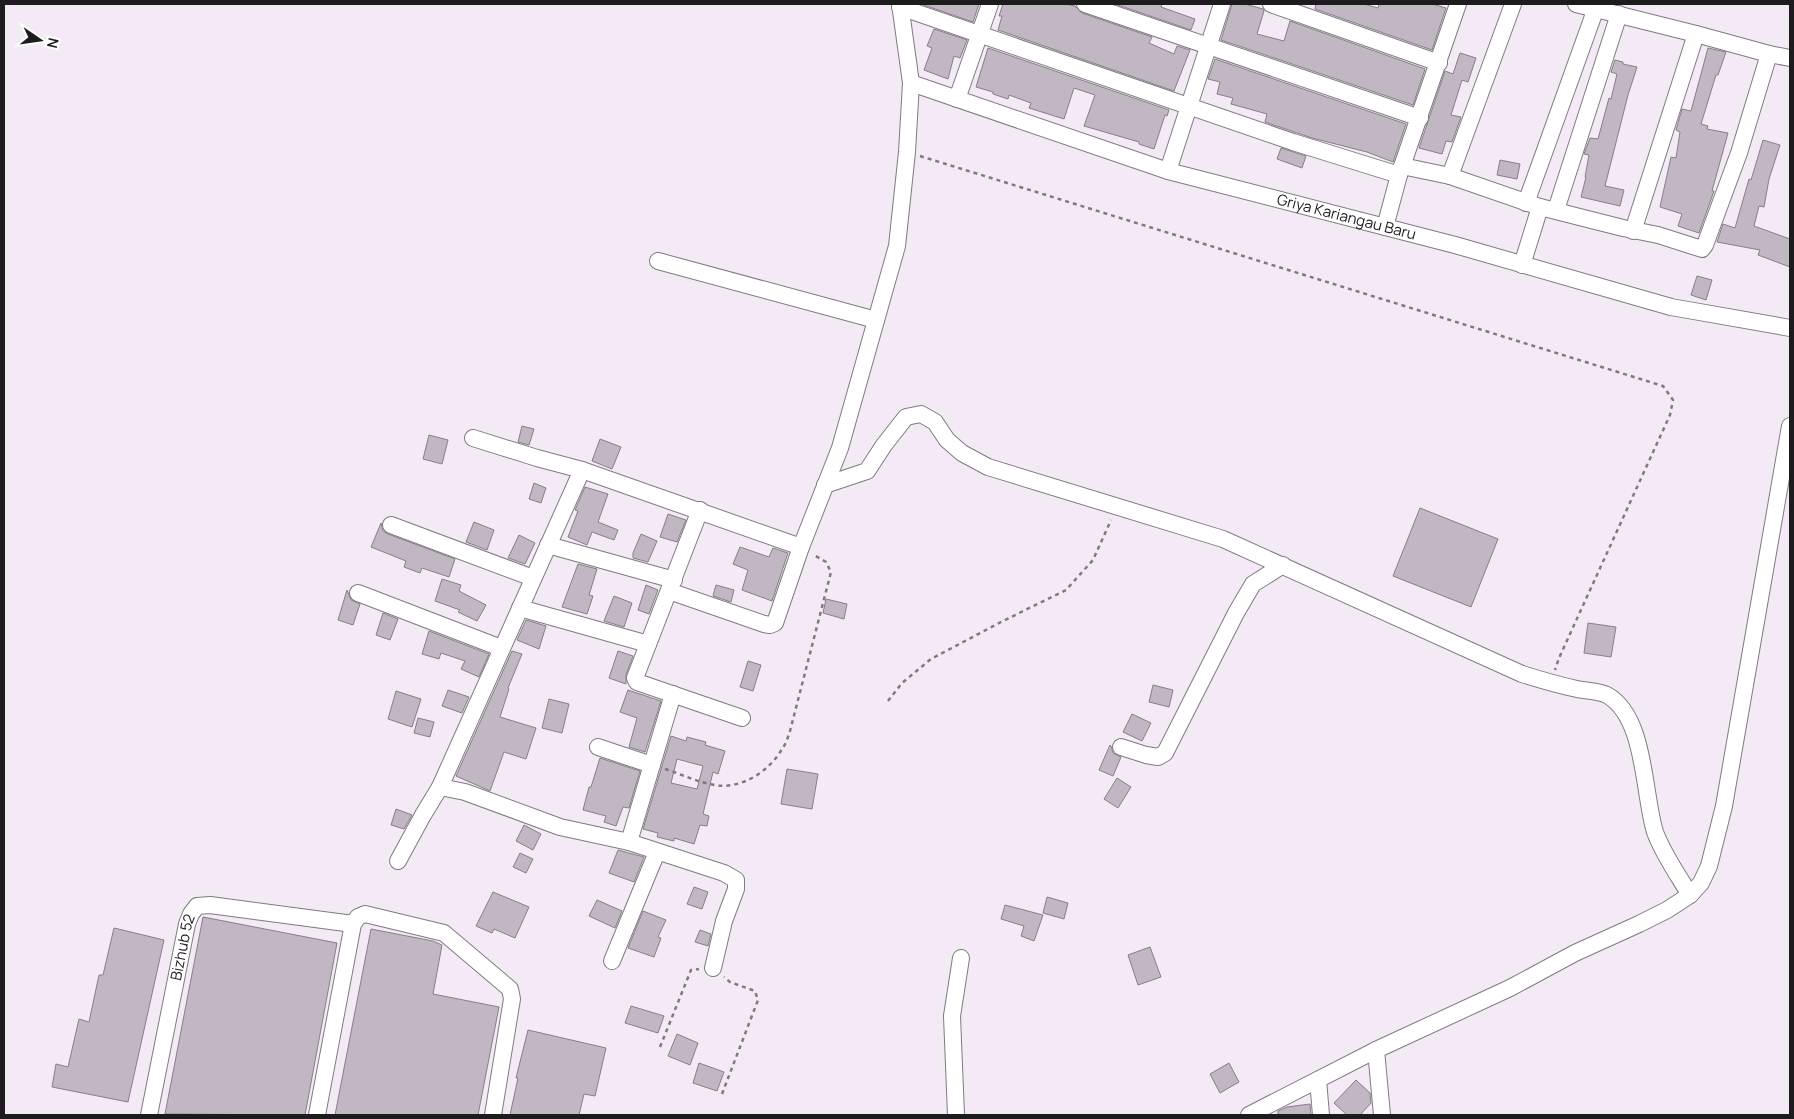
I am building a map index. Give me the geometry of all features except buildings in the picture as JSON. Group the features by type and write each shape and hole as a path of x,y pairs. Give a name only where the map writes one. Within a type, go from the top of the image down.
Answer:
{"street":[{"path":"957,98 990,4"},
{"path":"1085,4 1420,118"},
{"path":"1168,171 1222,4"},
{"path":"1271,4 1439,63"},
{"path":"1385,227 1401,170 1458,4"},
{"path":"1450,176 1513,4"},
{"path":"1576,4 1790,58"},
{"path":"548,545 671,586 770,625 775,622 801,547 840,448 897,246 907,152 911,83 900,5 1293,142 1401,170 1450,176 1533,204 1658,235 1702,249 1740,153 1769,54"},
{"path":"1522,266 1533,204 1596,8"},
{"path":"1556,210 1619,14"},
{"path":"1632,230 1696,34"},
{"name":"Griya Kariangau Baru","path":"911,83 1168,171 1455,245 1522,266 1671,307 1790,328"},
{"path":"658,261 876,320"},
{"path":"825,485 867,471 906,417 921,414 935,422 947,440 962,454 988,467 1223,539 1522,674 1550,683 1606,694 1621,706 1630,722 1637,742 1656,835 1690,895"},
{"path":"1256,1113 1376,1050 1510,988 1575,953 1667,910 1690,895 1701,883 1709,866 1724,806 1790,426"},
{"path":"473,438 582,470 801,547"},
{"path":"398,861 440,787 582,470"},
{"path":"700,510 635,675 637,682 742,718"},
{"path":"391,525 533,578"},
{"path":"1121,747 1158,757 1165,753 1236,613 1253,584 1283,565"},
{"path":"358,593 501,648"},
{"path":"520,608 648,644"},
{"path":"629,842 673,694"},
{"path":"598,748 652,765"},
{"path":"440,787 465,792 560,826 629,842 724,873 736,880 736,889 724,921 712,968"},
{"path":"612,962 657,852"},
{"name":"Bizhub 52","path":"149,1115 187,924 197,906 210,905 353,924"},
{"path":"317,1115 353,924 358,917 365,914 444,933 510,989 512,999 493,1115"},
{"path":"956,1115 952,1016 961,958"},
{"path":"1376,1050 1382,1115"},
{"path":"1318,1080 1321,1115"}],"path":[{"path":"907,152 1662,386 1673,400 1670,415 1558,658 1550,683"},
{"path":"888,701 902,683 931,658 1066,590 1093,560 1117,507"},
{"path":"652,765 714,785 732,786 766,769 782,750 790,731 831,572 826,562 801,547"},
{"path":"660,1047 691,970 712,968 730,982 755,991 758,1000 722,1094"}]}
